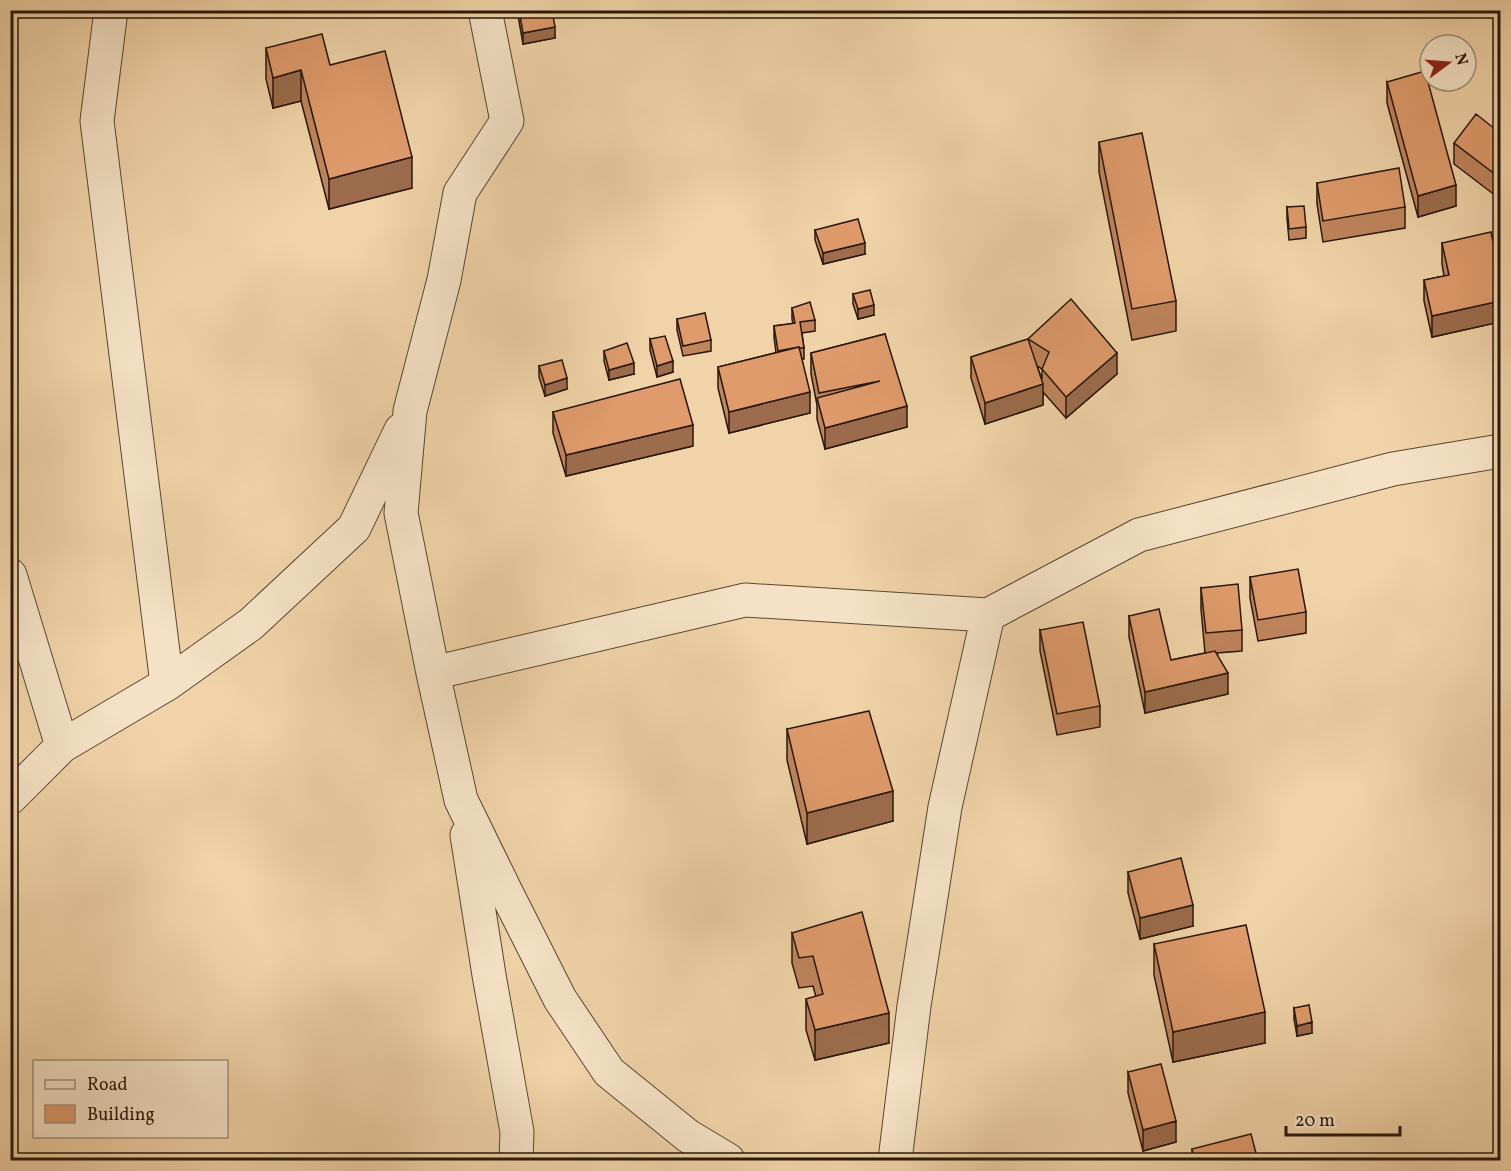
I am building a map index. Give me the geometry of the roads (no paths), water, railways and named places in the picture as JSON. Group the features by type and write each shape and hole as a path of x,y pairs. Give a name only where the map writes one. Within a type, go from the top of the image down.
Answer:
{"street":[{"path":"111,10 97,121 167,684"},
{"path":"485,10 507,121 460,193 444,280 410,411 401,513 433,673 462,800 489,975 517,1132 516,1161"},
{"path":"10,798 62,746 167,684 251,624 354,528 410,411"},
{"path":"433,673 745,600 988,615 1139,535 1393,469 1500,451"},
{"path":"10,575 62,746"},
{"path":"895,1161 914,1006 945,807 988,615"},
{"path":"462,800 560,999 609,1072 688,1136 728,1161"}]}
